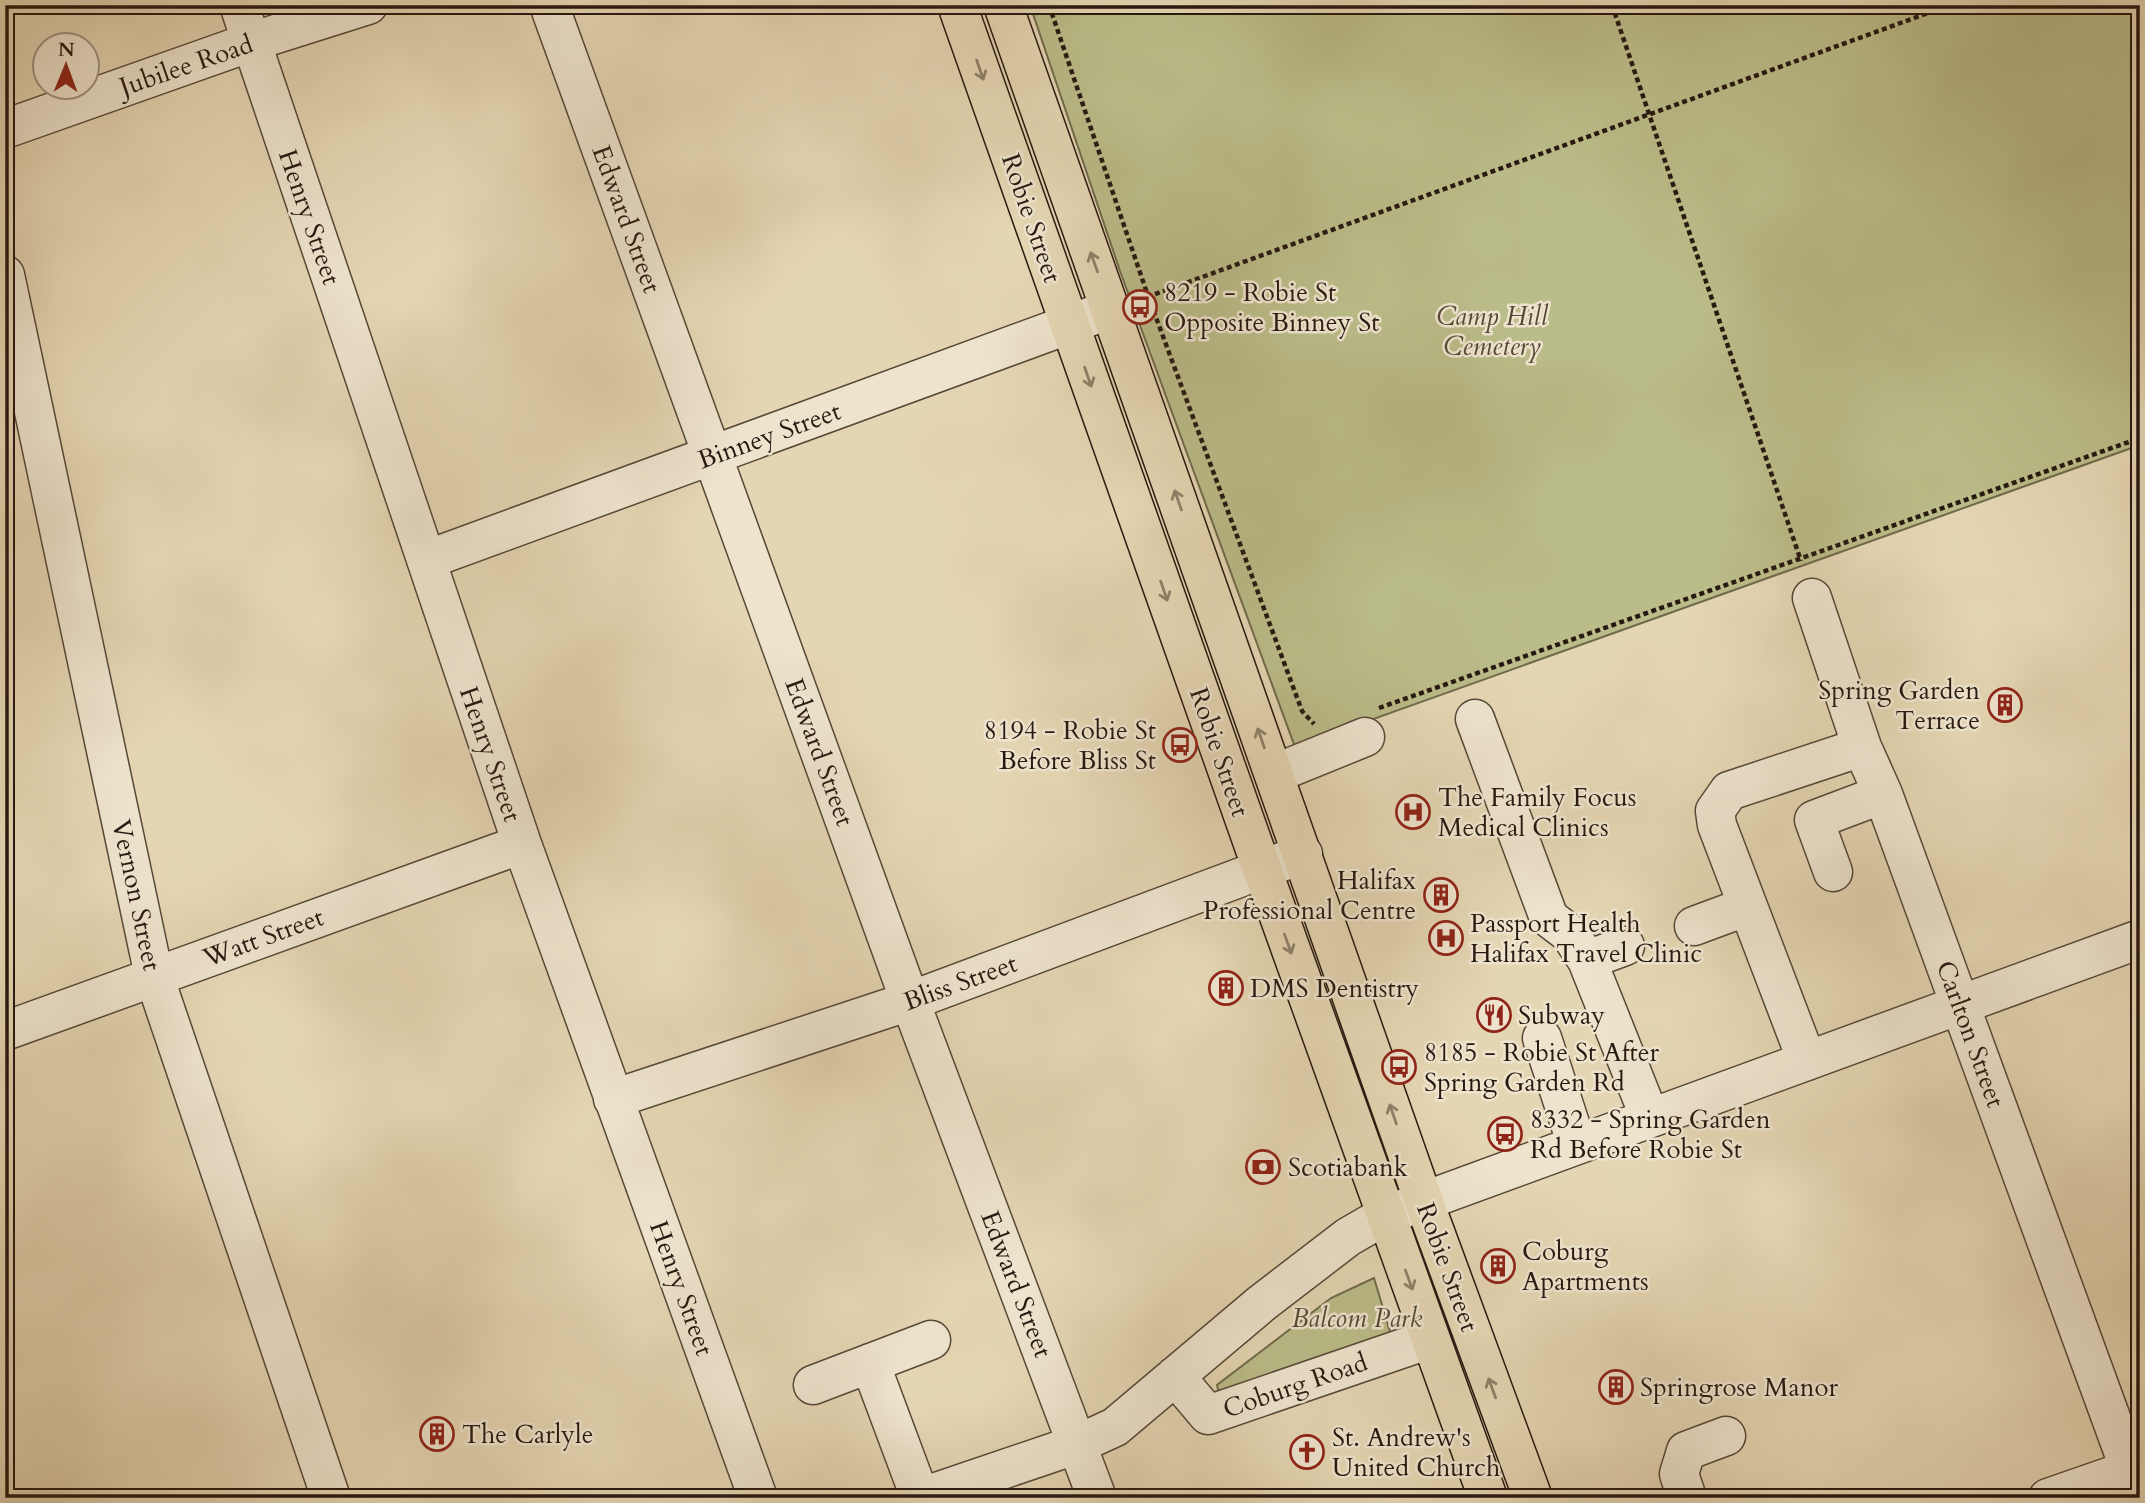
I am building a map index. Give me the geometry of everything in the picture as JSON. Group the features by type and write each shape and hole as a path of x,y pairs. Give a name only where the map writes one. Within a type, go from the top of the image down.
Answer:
{"main road":[{"name":"Robie Street","path":"957,5 1262,869 1488,1498"},
{"name":"Robie Street","path":"1003,5 1424,1202 1533,1498"}],"street":[{"name":"Henry Street","path":"239,5 522,844 758,1498"},
{"name":"Jubilee Road","path":"5,129 251,42 368,5"},
{"name":"Edward Street","path":"549,5 909,1001 1097,1498"},
{"name":"Vernon Street","path":"5,275 155,976 331,1498"},
{"name":"Binney Street","path":"426,560 1111,309"},
{"name":"Carlton Street","path":"1812,598 1862,747 1882,793 2135,1468"},
{"path":"1475,719 1549,918 1570,934 1587,960 1650,1118"},
{"path":"1274,774 1365,725"},
{"path":"1807,1060 1717,825 1715,811 1730,791 1862,747"},
{"path":"1833,872 1814,820 1882,793"},
{"name":"Watt Street","path":"5,1031 522,844"},
{"name":"Bliss Street","path":"613,1098 909,1001 1303,854"},
{"path":"1694,926 1748,906"},
{"path":"870,1363 920,1498 1078,1444 1115,1427 1273,1294 1349,1237 1386,1216 2140,939"},
{"path":"1587,960 1625,946"},
{"path":"1542,1038 1577,1145"},
{"name":"Coburg Road","path":"1175,1376 1208,1415 1430,1339"},
{"path":"813,1385 932,1340"},
{"path":"1687,1498 1679,1474 1686,1451 1726,1436"},
{"path":"2048,1498 2135,1468"}],"path":[{"path":"1049,5 1148,296 1302,710 1313,724 1326,727"},
{"path":"1612,5 1801,559"},
{"path":"1111,309 1950,5"},
{"path":"1365,725 1801,559 2140,438"}],"green space":[{"name":"Camp Hill Cemetery","path":"1030,5 2140,5 2140,445 1295,747 1120,271"},
{"name":"Balcom Park","path":"1374,1278 1391,1335 1220,1398 1217,1385 1331,1298"}],"place":[{"name":"8219 - Robie St Opposite Binney St","path":"1140,307"},
{"name":"Spring Garden Terrace","path":"2005,705"},
{"name":"8194 - Robie St Before Bliss St","path":"1180,745"},
{"name":"The Family Focus Medical Clinics","path":"1413,812"},
{"name":"Halifax Professional Centre","path":"1441,895"},
{"name":"Passport Health Halifax Travel Clinic","path":"1446,938"},
{"name":"DMS Dentistry","path":"1226,988"},
{"name":"Subway","path":"1494,1015"},
{"name":"8185 - Robie St After Spring Garden Rd","path":"1399,1067"},
{"name":"8332 - Spring Garden Rd Before Robie St","path":"1505,1134"},
{"name":"Scotiabank","path":"1263,1167"},
{"name":"Coburg Apartments","path":"1498,1266"},
{"name":"Springrose Manor","path":"1616,1387"},
{"name":"The Carlyle","path":"437,1434"},
{"name":"St. Andrew's United Church","path":"1307,1452"}]}
